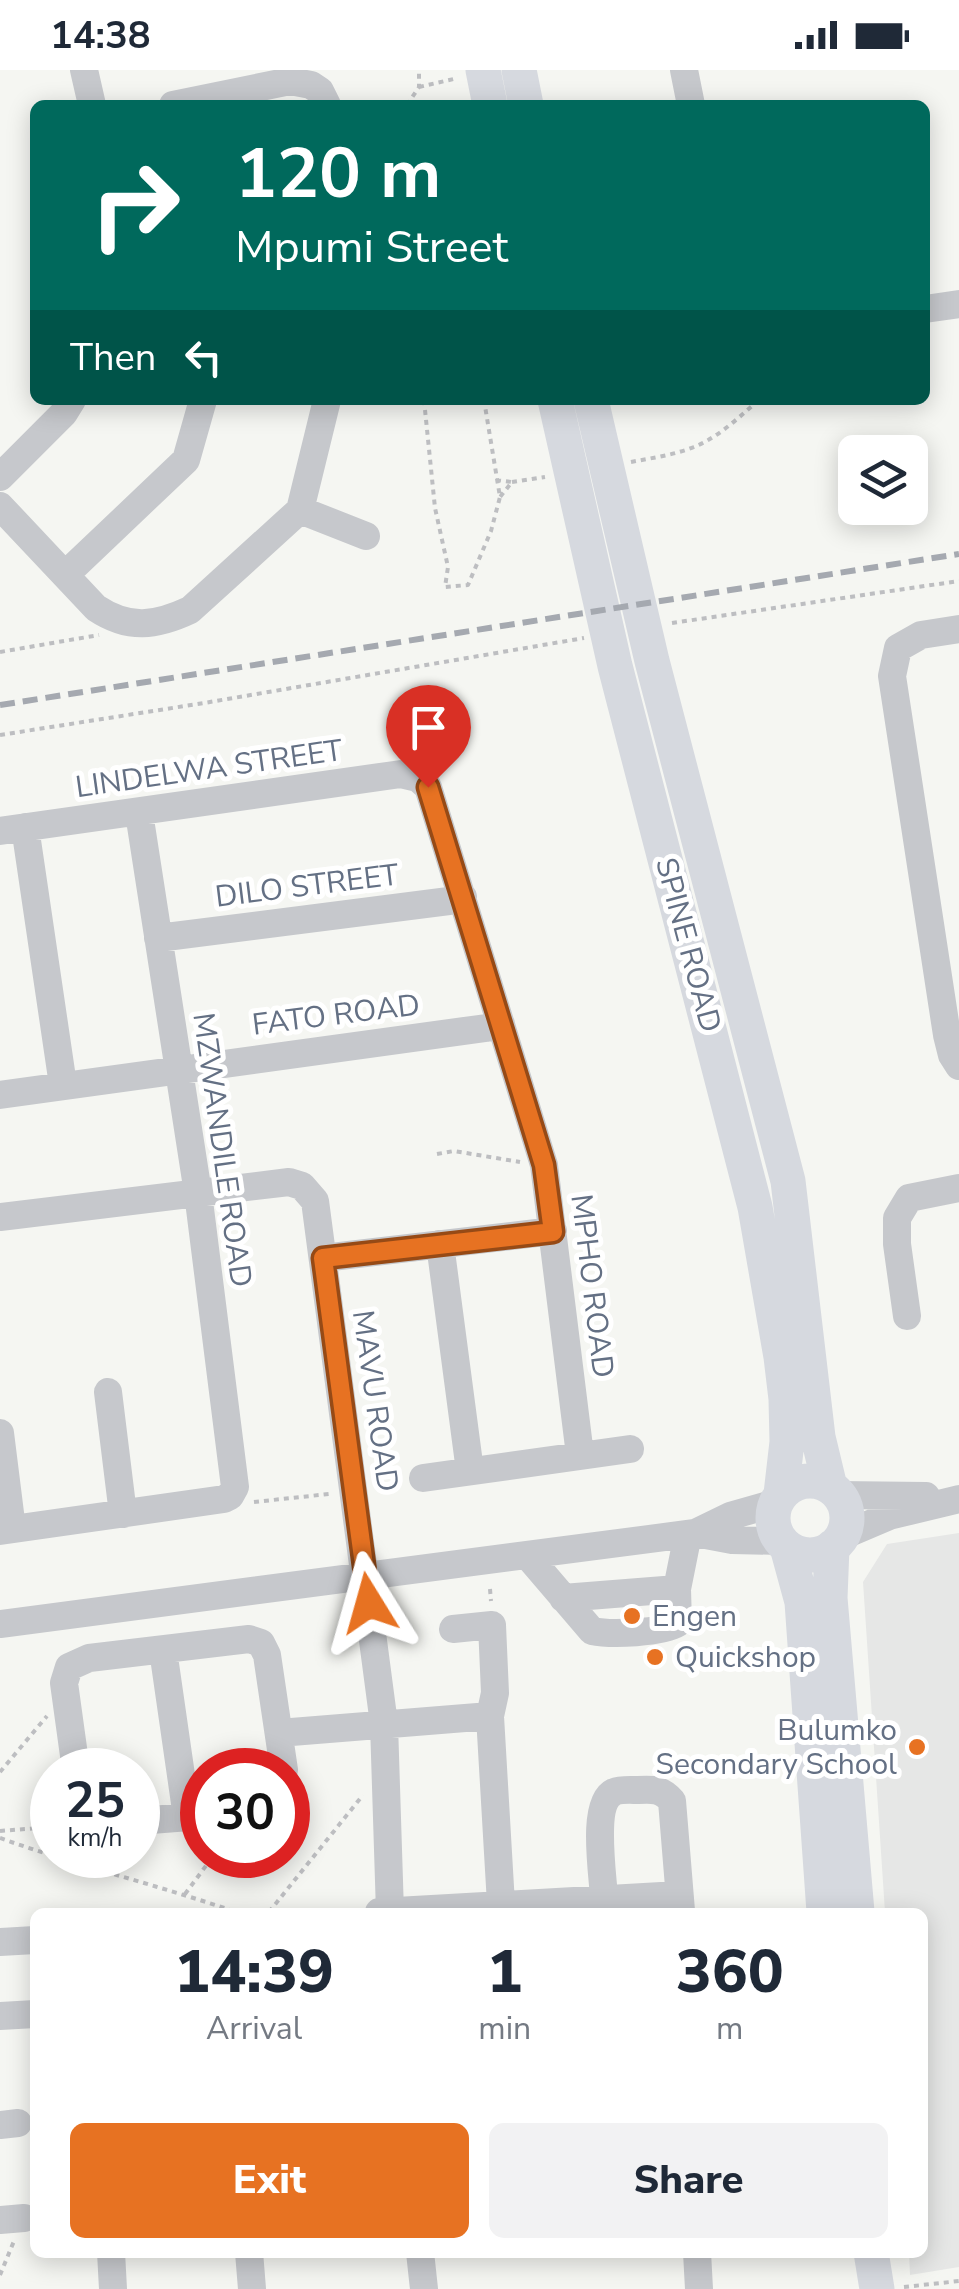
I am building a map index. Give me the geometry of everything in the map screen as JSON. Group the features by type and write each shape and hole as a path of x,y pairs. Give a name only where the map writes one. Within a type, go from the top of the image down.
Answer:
{"main road":[{"path":"519,70 525,100"},
{"path":"473,73 487,100"},
{"name":"SPINE ROAD","path":"556,405 616,666 754,1207 781,1357 787,1442 773,1523 784,1544 802,1602 824,1908"},
{"name":"SPINE ROAD","path":"592,405 652,661 788,1181 818,1437 834,1491 846,1514 837,1541 830,1598 857,1908"},
{"path":"779,1499 789,1488 804,1482 820,1483 834,1491"},
{"path":"784,1544 794,1552 810,1555 837,1541"},
{"path":"874,2258 890,2288"},
{"path":"886,2258 890,2288"}],"street":[{"path":"84,70 91,100"},
{"path":"684,70 690,100"},
{"path":"196,100 290,80 311,85 324,100"},
{"path":"930,308 959,304"},
{"path":"0,477 69,405"},
{"path":"65,575 186,460 202,405"},
{"path":"0,506 96,608 113,619 142,624 169,620 190,610 300,510 327,405"},
{"path":"300,510 366,536"},
{"path":"959,629 922,635 898,648 892,676 947,1035 959,1066"},
{"name":"LINDELWA STREET","path":"12,829 401,774 418,778 428,787 463,896"},
{"name":"MZWANDILE ROAD","path":"139,812 198,1193 234,1487 230,1496"},
{"path":"12,829 64,1086"},
{"name":"DILO STREET","path":"158,938 449,901 463,896"},
{"name":"MPHO ROAD","path":"463,896 544,1165 580,1454"},
{"name":"FATO ROAD","path":"0,1095 501,1024"},
{"name":"MAVU ROAD","path":"0,1217 289,1182 302,1186 315,1200 384,1724 390,1908"},
{"path":"907,1316 897,1218 909,1198 959,1188"},
{"path":"323,1258 553,1232"},
{"path":"440,1244 470,1471"},
{"path":"108,1392 123,1514"},
{"path":"0,1433 6,1530 230,1496"},
{"path":"423,1478 630,1449"},
{"path":"834,1491 959,1497"},
{"path":"837,1541 890,1516 959,1497"},
{"path":"691,1534 779,1499"},
{"path":"527,1555 592,1631 666,1629 678,1623 677,1588 691,1534"},
{"path":"0,1624 691,1534 784,1544"},
{"path":"563,1598 677,1588"},
{"path":"453,1629 492,1626 496,1693 490,1716 501,1904"},
{"path":"73,1748 64,1683 69,1668 77,1662 249,1639 261,1644 267,1655 281,1748"},
{"path":"163,1650 182,1748"},
{"path":"279,1732 490,1716"},
{"path":"473,1908 501,1904 553,1907 604,1898 680,1904 672,1802 664,1792 653,1788 616,1791 606,1800 600,1816 604,1898"},
{"path":"0,1942 30,1940"},
{"path":"0,2016 30,2014"},
{"path":"111,2258 113,2289"},
{"path":"250,2258 252,2289"},
{"path":"421,2258 424,2289"},
{"path":"697,2258 699,2289"}],"path":[{"path":"410,100 418,87 419,70"},
{"path":"418,87 473,73"},
{"path":"425,405 435,508 448,567 444,588 468,584 492,531 500,498 512,482"},
{"path":"485,405 500,498"},
{"path":"626,462 696,447 727,428 753,405"},
{"path":"496,480 512,482 550,476"},
{"path":"661,624 959,580"},
{"path":"0,652 98,636 113,619"},
{"path":"0,736 589,638"},
{"path":"437,1154 454,1152 544,1165"},
{"path":"230,1496 251,1502 354,1491"},
{"path":"0,1772 44,1718 66,1700"},
{"path":"272,1908 385,1767"},
{"path":"0,1831 30,1829"},
{"path":"0,1838 59,1860 225,1908"},
{"path":"185,1894 197,1878"},
{"path":"0,2275 12,2219"},
{"path":"890,2288 959,2281"}],"shaded area":[{"name":"Bulumko Secondary School","path":"959,1533 959,2267 910,2275 909,2258 928,2258 928,1908 885,1908 863,1582 887,1544"}],"railway":[{"path":"0,705 959,554"}],"place":[{"name":"Engen","path":"632,1616"},
{"name":"Quickshop","path":"655,1657"},
{"name":"Bulumko Secondary School","path":"917,1747"}],"route":[{"path":"369,1603 323,1258 553,1232 544,1165 428,787"}]}
